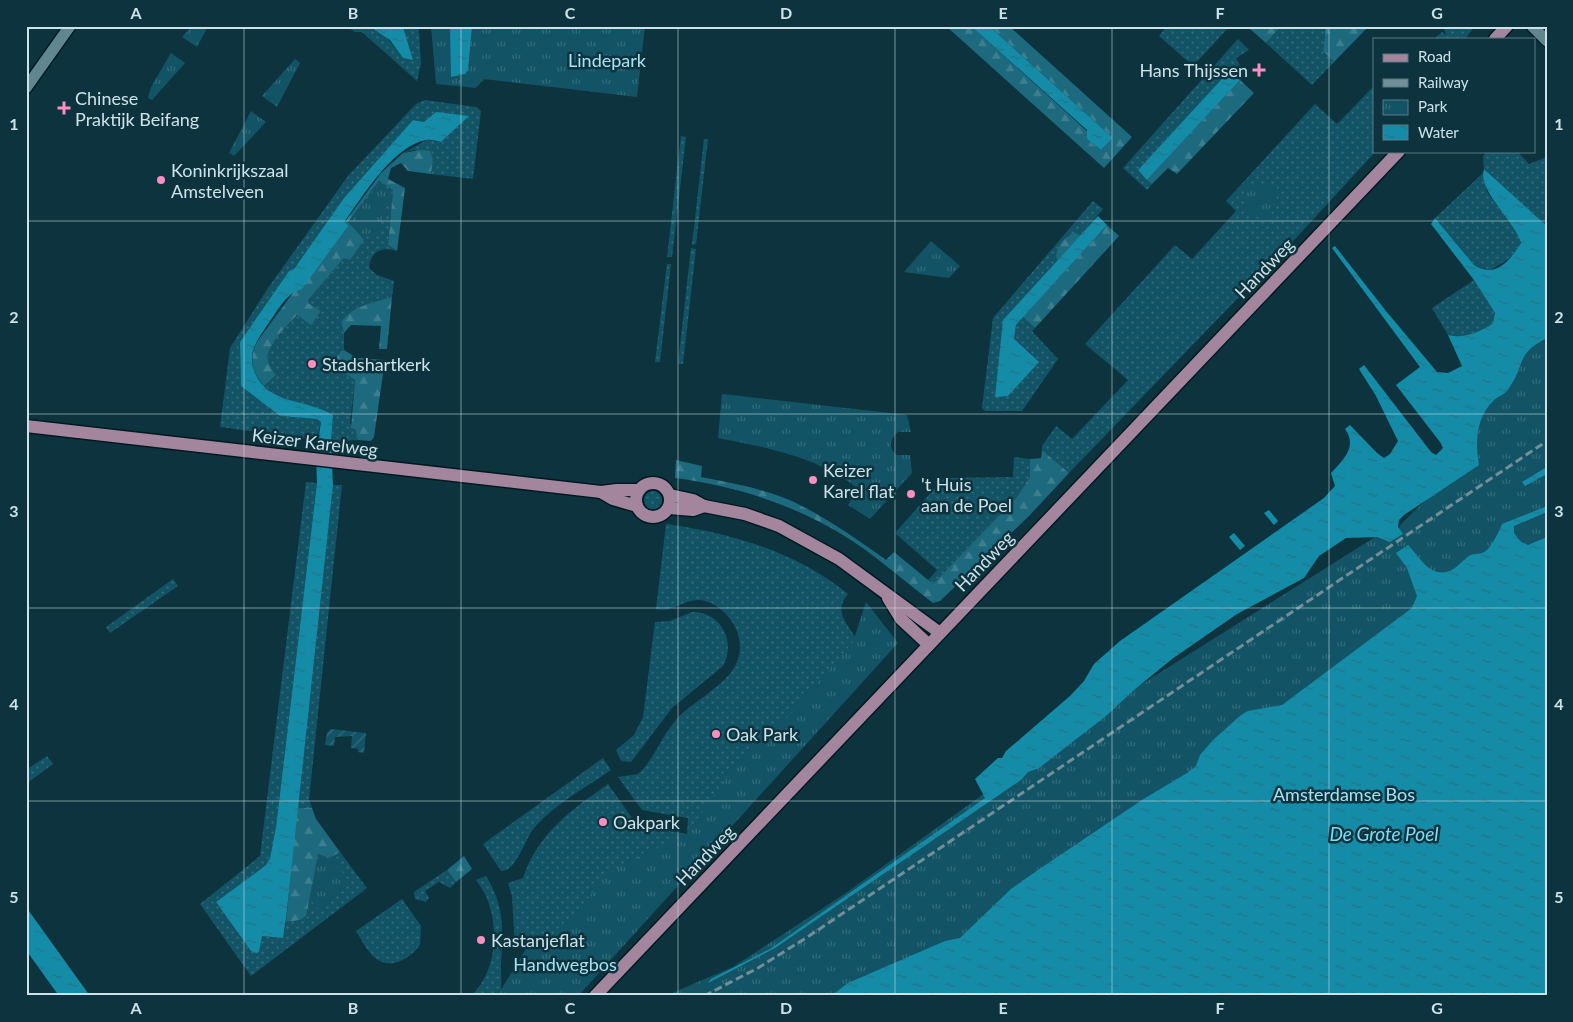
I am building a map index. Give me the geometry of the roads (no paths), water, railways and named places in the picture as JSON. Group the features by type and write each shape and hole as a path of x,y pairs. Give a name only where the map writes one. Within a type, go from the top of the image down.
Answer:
{"main road":[{"path":"1496,38 1507,26"},
{"name":"Handweg","path":"595,996 1398,152"},
{"name":"Keizer Karelweg","path":"26,426 343,464 601,492 639,490"},
{"path":"657,483 665,487 670,495 669,508 663,515 652,518 644,515 637,506 639,490 648,484 657,483"},
{"name":"Keizer Karelweg","path":"601,492 613,499 637,506"},
{"path":"670,495 693,500 704,506 745,514 779,526 839,559 885,594 925,620 940,633"},
{"path":"669,508 693,510 704,506"},
{"path":"885,594 901,619 929,645"}],"street":[{"path":"26,88 70,26"},
{"path":"1532,26 1547,41"}],"water":[{"path":"369,26 403,27 413,60 403,58 390,40"},
{"path":"450,26 472,26 468,70 465,74 451,77"},
{"path":"971,26 989,26 1113,138 1101,150 1087,139 1087,130"},
{"path":"1230,70 1241,79 1147,180 1138,170"},
{"path":"436,112 469,116 441,142 428,140 414,144 402,152 380,173 345,221 348,226 302,289 286,299 277,310 259,338 252,354 255,373 269,391 333,415 331,442 333,485 286,919 283,938 262,936 259,952 256,953 251,951 216,902 266,865 270,858 276,827 317,483 316,455 321,422 317,419 280,416 241,386 240,342 289,271 294,269 344,198 413,120 424,122"},
{"path":"1484,169 1547,226 1547,338 1530,349 1525,355 1508,390 1494,400 1484,414 1480,422 1477,439 1479,465 1404,515 1399,520 1398,527 1403,534 1390,542 1377,537 1346,538 1319,556 1304,578 1237,614 1172,659 1106,716 1039,768 1028,772 1021,780 775,948 708,983 711,979 770,949 985,798 975,779 998,758 1002,758 1006,751 1070,696 1084,681 1094,664 1120,641 1324,498 1335,486 1331,473 1347,453 1350,442 1345,429 1350,425 1377,453 1384,458 1390,454 1398,441 1376,396 1359,369 1364,365 1431,452 1436,455 1443,448 1396,385 1420,367 1332,248 1335,246 1437,372 1448,373 1462,366 1448,335 1472,334 1483,329 1493,323 1495,313 1474,280 1431,224 1435,218 1474,265 1482,269 1495,269 1507,262 1521,243 1486,186 1483,178"},
{"path":"1098,216 1107,225 1016,325 1014,339 1039,362 1008,396 995,397 1003,320"},
{"path":"1547,467 1547,474 1525,486 1522,482"},
{"name":"De Grote Poel","path":"1547,506 1547,512 1514,526 1514,533 1521,542 1528,545 1547,537 1547,996 831,996 848,983 945,941 960,938 1011,889 1142,800 1196,766 1200,755 1213,740 1241,715 1248,711 1282,705 1412,608 1417,596 1407,568 1396,553 1408,545 1432,570 1438,572 1448,571 1469,556 1482,553 1489,548 1502,524"},
{"path":"1269,510 1278,521 1274,525 1264,513"},
{"path":"1234,533 1245,546 1240,550 1229,537"},
{"path":"26,907 90,996 59,996 26,950"}],"railway":[{"path":"704,996 758,968 809,936 1547,441"}],"place":[{"name":"Hans Thijssen","path":"1259,70"},
{"name":"Chinese Praktijk Beifang","path":"64,108"},
{"name":"Koninkrijkszaal Amstelveen","path":"161,180"},
{"name":"Stadshartkerk","path":"312,364"},
{"name":"Keizer Karel flat","path":"813,480"},
{"name":"'t Huis aan de Poel","path":"911,494"},
{"name":"Oak Park","path":"716,734"},
{"name":"Oakpark","path":"603,822"},
{"name":"Kastanjeflat","path":"481,940"}],"park label":[{"name":"Lindepark","path":"607,60"},
{"name":"Amsterdamse Bos","path":"1344,794"},
{"name":"Handwegbos","path":"565,964"}]}
